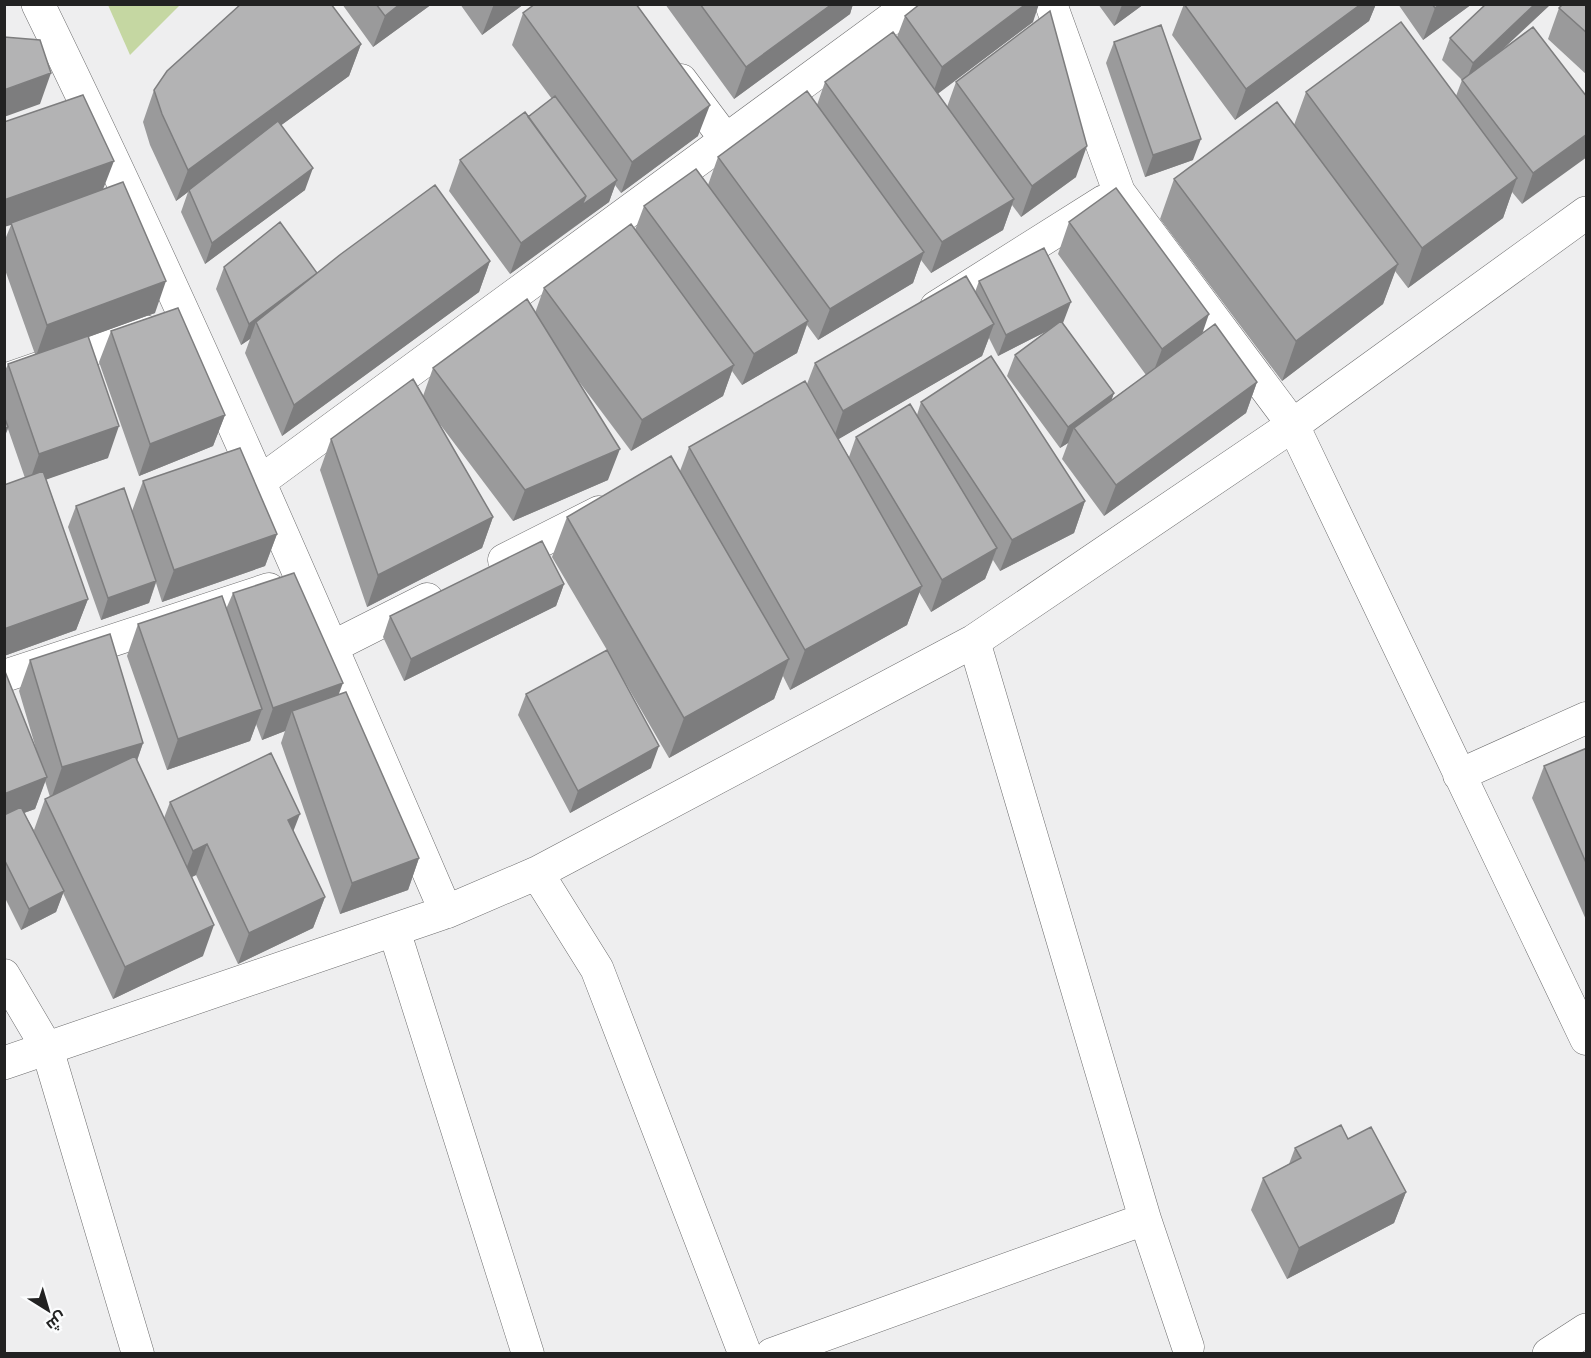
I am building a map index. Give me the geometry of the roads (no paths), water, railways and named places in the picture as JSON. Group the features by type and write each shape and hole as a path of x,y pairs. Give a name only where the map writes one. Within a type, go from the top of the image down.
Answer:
{"street":[{"path":"38,4 185,316 332,647 446,912"},
{"path":"258,483 911,4"},
{"path":"1051,4 1119,192 1293,424 1587,1039"},
{"path":"665,59 726,140"},
{"path":"57,118 88,107"},
{"path":"909,324 1119,192"},
{"path":"4,1063 446,912 537,873 974,641 1293,424 1587,213"},
{"path":"4,380 185,316"},
{"path":"480,572 628,498"},
{"path":"4,676 301,578"},
{"path":"332,647 448,588"},
{"path":"974,641 1186,1351"},
{"path":"1459,775 1587,718"},
{"path":"537,873 597,969 745,1353"},
{"path":"394,930 528,1353"},
{"path":"4,975 47,1048 138,1353"},
{"path":"771,1353 1145,1219"},
{"path":"1549,1353 1587,1330"}]}
